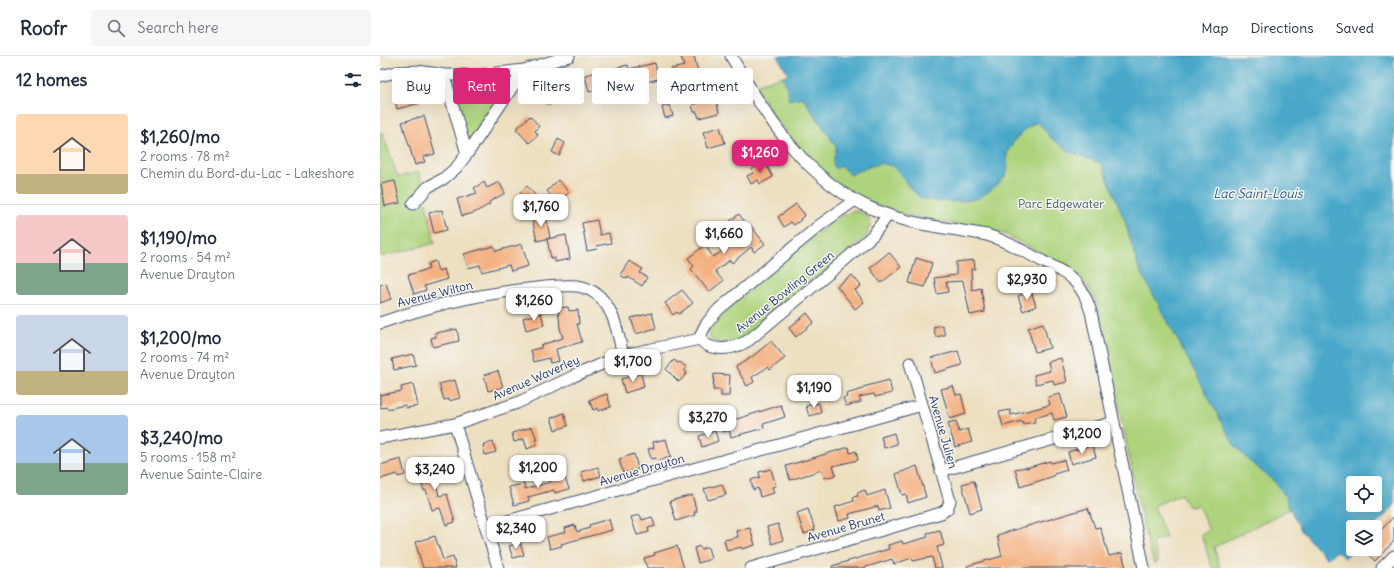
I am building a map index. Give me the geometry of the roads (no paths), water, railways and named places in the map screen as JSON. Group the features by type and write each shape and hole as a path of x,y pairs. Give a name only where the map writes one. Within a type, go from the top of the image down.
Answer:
{"street":[{"path":"530,68 569,56"},
{"path":"731,56 747,84 779,131 801,158 823,179 854,200 888,215 915,222 992,236 1012,244 1070,277 1083,292 1091,312 1144,568"},
{"path":"445,75 479,75 518,71"},
{"path":"380,76 392,73"},
{"path":"445,78 467,154"},
{"path":"413,204 428,187 443,179 456,168 518,79"},
{"path":"700,339 704,327 719,309 820,225 854,200"},
{"name":"Avenue Bowling Green","path":"700,339 703,343 708,345 723,348 736,346 749,340 846,260 873,235 888,215"},
{"name":"Avenue Wilton","path":"380,323 440,304 473,297 541,287 577,286 593,291 608,307 613,318 623,354"},
{"name":"Avenue Waverley","path":"380,438 454,424 517,403 623,354 700,339"},
{"name":"Avenue Julien","path":"910,363 950,501 947,509"},
{"name":"Avenue Drayton","path":"486,527 922,405"},
{"path":"941,471 1114,422"},
{"path":"454,424 498,568"},
{"name":"Avenue Brunet","path":"751,568 941,513 947,509"},
{"path":"1382,568 1394,556"}],"water":[{"name":"Lac Saint-Louis","path":"777,56 1394,56 1394,506 1381,520 1346,520 1347,556 1345,558 1336,551 1327,559 1302,532 1285,496 1276,483 1246,458 1234,445 1138,266 1125,221 1102,164 1069,151 1051,138 1038,122 1024,130 1015,139 1007,156 1007,172 998,184 989,192 980,198 970,200 948,202 926,200 921,198 909,187 897,171 888,164 873,165 858,170 851,175 840,166 837,169 834,167 833,162 836,146 803,97 789,100 788,91 783,76 788,75"}],"park label":[{"name":"Parc Edgewater","path":"1061,204"}]}
